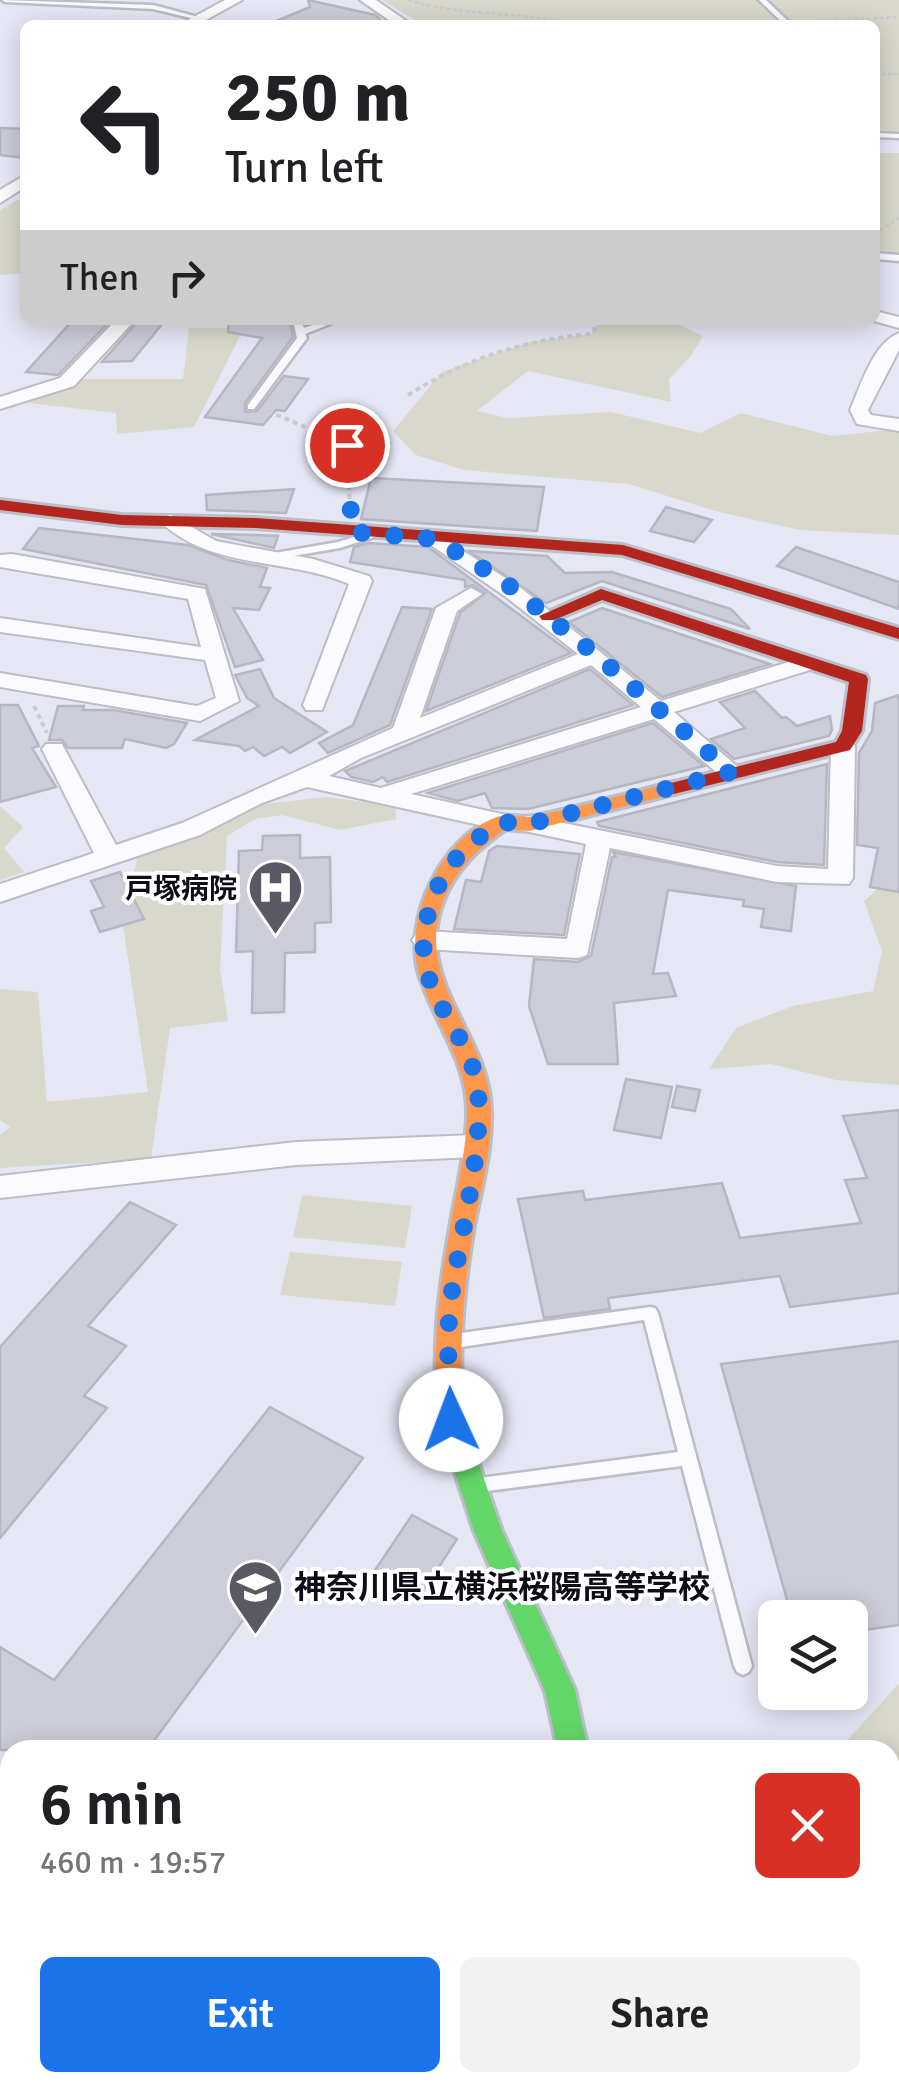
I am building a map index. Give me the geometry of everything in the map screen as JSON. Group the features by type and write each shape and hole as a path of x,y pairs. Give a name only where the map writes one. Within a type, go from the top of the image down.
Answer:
{"street":[{"path":"192,20 235,0"},
{"path":"368,0 398,20"},
{"path":"0,403 67,382 121,325"},
{"path":"899,338 884,356 859,410 864,420 899,425"},
{"path":"0,505 122,520 623,550 899,634"},
{"path":"171,521 182,534 226,552 275,556 341,570 361,581 314,705"},
{"path":"435,539 502,580 548,616 731,772"},
{"path":"0,561 197,594 228,701 200,714 0,680"},
{"path":"403,732 447,608 471,594"},
{"path":"306,779 502,822 529,824 777,874 840,878 843,746 852,732 858,680 600,594 548,616"},
{"path":"0,625 214,655"},
{"path":"0,893 191,829 403,732 595,654"},
{"path":"383,794 806,664"},
{"path":"529,824 843,746"},
{"path":"54,749 108,855"},
{"path":"502,822 458,852 437,881 425,940 428,983 477,1083 475,1146 448,1342 451,1420 515,1595 557,1684 571,1740"},
{"path":"425,940 578,949 599,839"},
{"path":"0,1187 200,1162 427,1145 475,1146"}],"lane":[{"path":"3,0 138,6 187,20"},
{"path":"762,0 784,20"},
{"path":"251,407 302,338 298,325"},
{"path":"302,332 322,325"},
{"path":"275,556 340,545 363,533"},
{"path":"448,1342 650,1313 744,1666"},
{"path":"472,1486 689,1458"}],"path":[{"path":"408,0 539,20"},
{"path":"851,20 899,17"},
{"path":"408,396 442,372 481,356 560,336 591,334 597,325"},
{"path":"251,407 282,415 347,445 363,533"},
{"path":"26,687 54,749"}],"shaded area":[{"path":"382,0 899,0 899,134 880,134 880,20 415,20"},
{"path":"880,153 899,153 899,261 880,259"},
{"path":"20,200 20,273 0,275 0,210"},
{"path":"597,325 680,325 703,336 669,379 671,402 528,371 477,411 508,418 611,412 700,433 741,413 832,436 899,429 899,535 800,530 715,511 629,484 464,470 416,455 393,431 442,372 530,342 591,334"},
{"path":"189,328 244,328 194,427 117,434 116,413 29,403 83,379 183,379"},
{"path":"326,797 395,806 396,819 340,830 282,815 255,819 227,836 220,969 228,1021 170,1028 151,1159 0,1168 0,1135 10,1127 0,1120 0,989 38,992 47,1102 148,1092 122,919 141,844 255,805"},
{"path":"0,806 23,827 4,848 24,872 0,880"},
{"path":"890,878 899,881 899,1085 836,1080 771,1064 709,1069 736,1028 793,1006 873,991 882,951 864,901"},
{"path":"302,1195 412,1206 405,1248 293,1237"},
{"path":"290,1252 402,1262 395,1306 280,1295"},
{"path":"899,1683 899,1740 848,1740"}],"building":[{"path":"308,0 375,15 380,20 279,20 310,7"},
{"path":"0,128 20,129 20,157 0,155"},
{"path":"68,325 106,325 58,375 26,372"},
{"path":"135,325 161,325 132,361 102,362"},
{"path":"229,325 291,325 293,337 245,403 245,412 257,411 284,376 308,379 285,411 276,410 263,425 205,417 262,338 228,332"},
{"path":"371,478 544,487 537,531 361,519"},
{"path":"294,489 286,513 207,510 206,495"},
{"path":"666,507 712,520 694,542 650,531"},
{"path":"39,528 188,545 228,560 267,568 260,587 270,588 259,610 233,608 263,660 235,667 206,585 23,549"},
{"path":"211,534 256,535 278,536 274,548"},
{"path":"368,543 428,547 571,653 426,711 460,613 485,593 473,585 465,587 465,580 350,562 354,547"},
{"path":"796,547 899,582 899,609 777,566"},
{"path":"469,551 547,556 565,573 612,572 731,609 750,629 602,581 546,603"},
{"path":"402,607 432,609 390,725 328,753 319,743 353,725"},
{"path":"602,608 770,664 662,697 569,622"},
{"path":"260,669 274,698 327,732 290,753 282,747 264,756 253,747 245,751 239,746 195,740 259,706 247,698 235,675"},
{"path":"590,669 633,705 387,782 383,777 373,782 351,777 345,771"},
{"path":"755,691 782,718 797,726 830,716 829,736 734,759 711,739 745,728 720,702"},
{"path":"899,695 899,892 870,887 878,848 857,845 859,753 872,731 875,703"},
{"path":"0,705 18,705 39,746 32,748 56,787 0,802"},
{"path":"58,706 84,706 83,710 113,710 187,723 174,744 166,748 125,739 122,748 68,748 62,740 49,740"},
{"path":"653,723 704,766 528,809 492,808 485,793 458,801 428,793"},
{"path":"827,764 824,865 777,862 599,826 597,822"},
{"name":"戸塚病院","path":"300,835 300,858 330,857 331,922 315,923 315,952 285,953 284,1012 252,1013 253,951 236,952 239,851 262,850 263,836"},
{"path":"497,846 580,854 564,935 454,929 466,880 481,882 489,851"},
{"path":"613,852 796,886 791,931 761,927 764,909 743,906 744,900 668,890 653,974 668,973 676,996 614,1003 618,1064 548,1064 529,1006 534,959 578,962 591,956 612,857 616,857"},
{"path":"120,872 144,919 100,932 91,911 104,907 91,881"},
{"path":"626,1079 672,1087 661,1138 614,1130"},
{"path":"677,1086 700,1090 695,1111 672,1107"},
{"path":"899,1110 899,1293 790,1307 780,1276 608,1298 610,1309 544,1318 518,1199 583,1191 585,1200 722,1183 740,1238 861,1223 845,1180 867,1178 843,1116"},
{"path":"130,1202 176,1225 88,1326 126,1346 84,1396 107,1408 0,1538 0,1347"},
{"path":"899,1341 899,1625 868,1629 868,1600 787,1600 721,1364"},
{"path":"270,1407 363,1458 154,1740 0,1740 0,1647 54,1680"},
{"path":"412,1515 457,1539 417,1601 371,1576"}],"traffic: fast":[{"path":"452,1424 488,1531 560,1690 571,1740"}],"traffic: slow":[{"path":"452,1424 447,1369 450,1314 477,1140 479,1100 468,1056 430,974 426,929 435,895 462,854 502,822 529,824 674,788"}],"traffic: jam":[{"path":"0,505 122,520 256,523 623,550 899,634"},
{"path":"548,616 601,594 859,679 852,731 843,746 674,788"}],"place":[{"name":"戸塚病院","path":"276,937"},
{"name":"神奈川県立横浜桜陽高等学校","path":"255,1636"}],"route":[{"path":"347,445 352,532 435,539 502,580 595,654 731,772 529,824 502,822 458,852 437,881 424,932 428,983 462,1045 477,1083 478,1115 451,1302 451,1420"}]}
